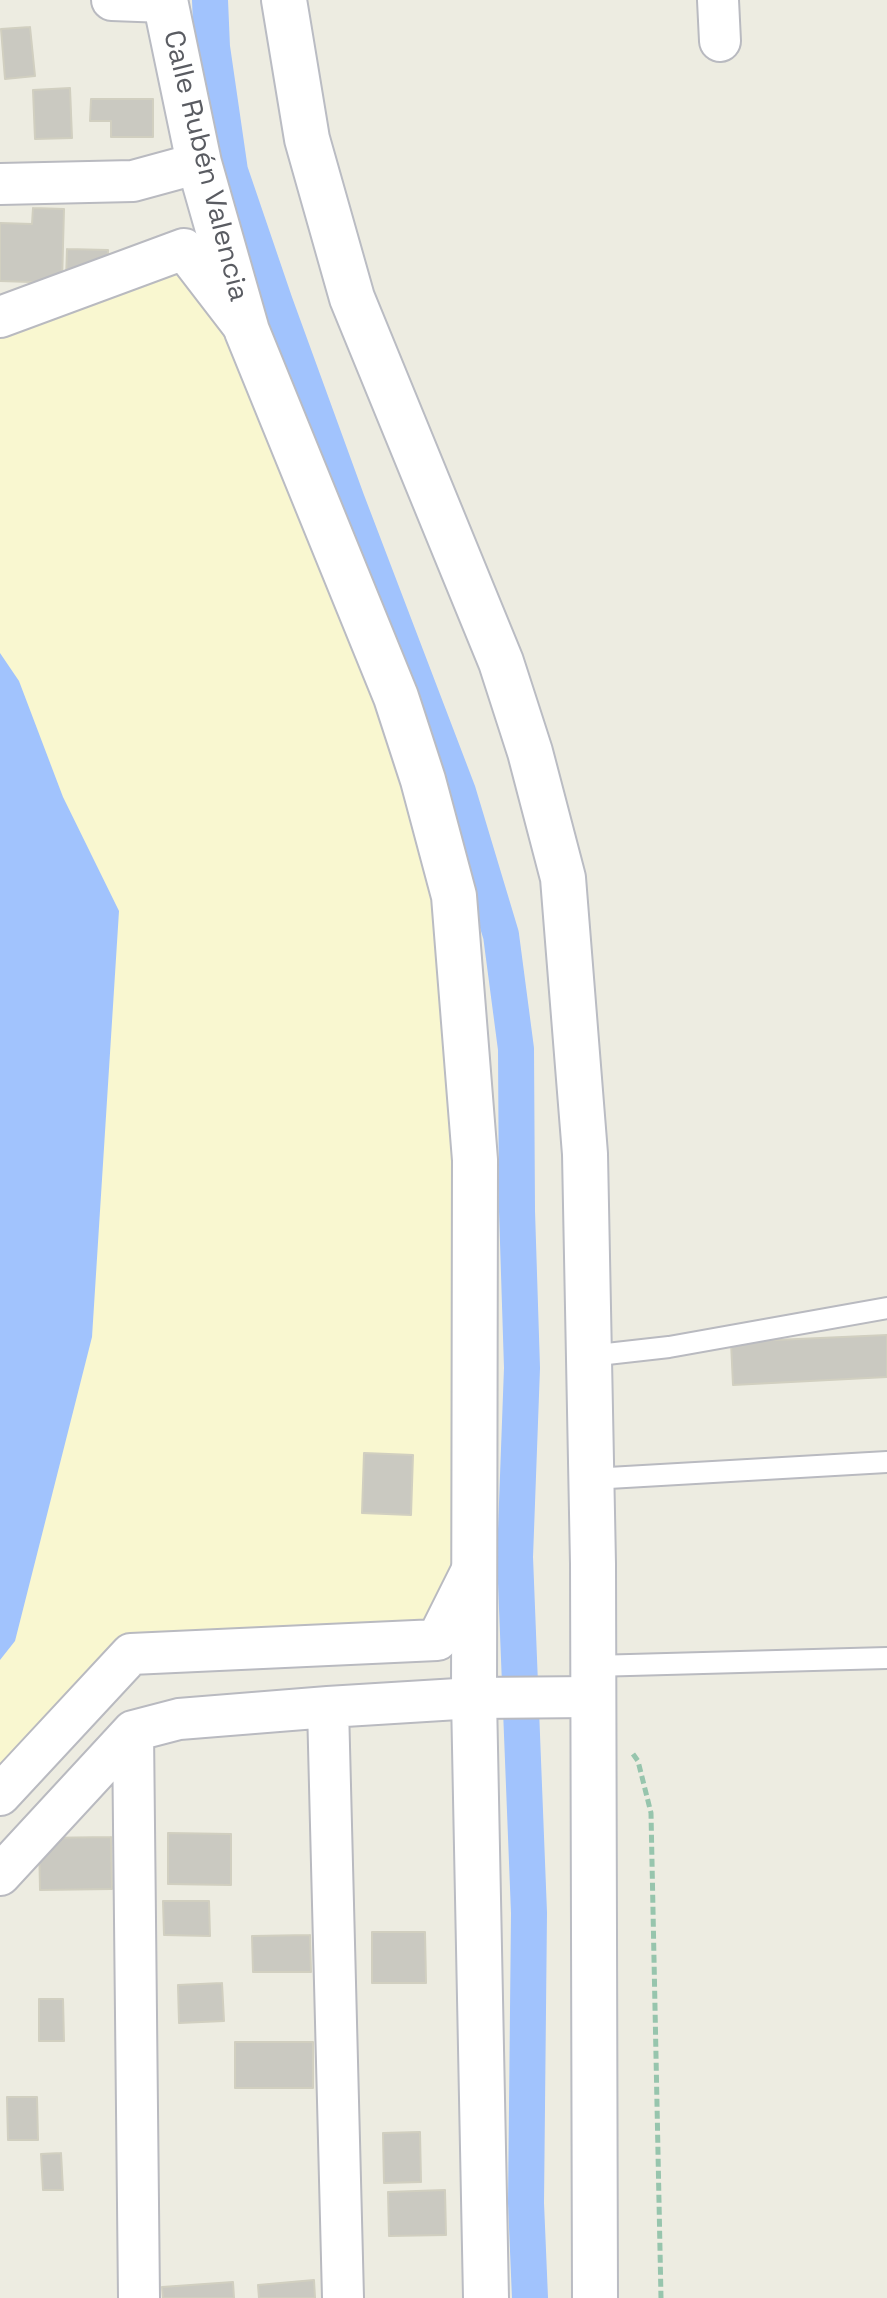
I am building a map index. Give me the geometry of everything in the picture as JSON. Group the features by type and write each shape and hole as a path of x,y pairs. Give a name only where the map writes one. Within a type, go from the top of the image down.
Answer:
{"street":[{"path":"112,0 165,1"},
{"path":"284,0 307,139 352,298 501,662 530,752 563,878 585,1154 591,1479 585,1687 595,2298"},
{"path":"718,0 720,41"},
{"name":"Calle Rubén Valencia","path":"165,1 199,163 247,331"},
{"path":"0,184 133,181 199,163"},
{"path":"0,317 184,249 247,331 396,697 423,780 454,896 475,1160 474,1566 484,1698 486,2298"},
{"path":"0,1795 131,1654 437,1640 474,1566"},
{"path":"0,1875 133,1731 179,1719 484,1698 585,1687"},
{"path":"328,1707 343,2298"},
{"path":"133,1731 139,2298"}],"lane":[{"path":"589,1356 669,1347 887,1308"},
{"path":"591,1479 887,1462"},
{"path":"585,1687 887,1658"}],"path":[{"path":"629,1750 638,1761 651,1813 661,2298"}],"sand":[{"path":"184,249 247,331 454,896 474,1566 437,1640 131,1654 0,1795 0,317"}],"water":[{"path":"0,653 19,681 63,797 119,911 92,1337 15,1641 0,1660"}],"building":[{"path":"30,27 35,76 5,79 1,29"},
{"path":"70,88 72,138 35,139 33,90"},
{"path":"91,99 153,99 153,137 111,137 111,121 90,121"},
{"path":"33,208 64,209 62,283 0,281 0,223 32,224"},
{"path":"67,249 108,250 107,280 66,280"},
{"path":"887,1335 887,1377 733,1385 731,1342"},
{"path":"364,1453 413,1455 411,1515 362,1513"},
{"path":"168,1833 231,1834 231,1885 168,1884"},
{"path":"111,1837 112,1889 40,1890 39,1838"},
{"path":"163,1901 209,1901 210,1936 164,1935"},
{"path":"372,1932 425,1932 426,1983 372,1983"},
{"path":"310,1935 311,1972 253,1972 252,1936"},
{"path":"222,1983 224,2021 179,2023 178,1985"},
{"path":"39,1999 63,1999 64,2041 39,2041"},
{"path":"235,2042 313,2042 313,2088 235,2088"},
{"path":"7,2097 37,2097 38,2140 8,2140"},
{"path":"420,2132 421,2182 384,2183 383,2133"},
{"path":"61,2153 63,2190 43,2190 41,2154"},
{"path":"445,2190 446,2235 389,2236 388,2192"},
{"path":"314,2280 315,2298 259,2298 258,2285"},
{"path":"233,2282 234,2298 163,2298 162,2287"}],"waterway":[{"path":"210,0 212,47 230,171 347,501 458,792 501,935 516,1049 522,1368 515,1557 529,1913 526,2203 530,2298"}]}
